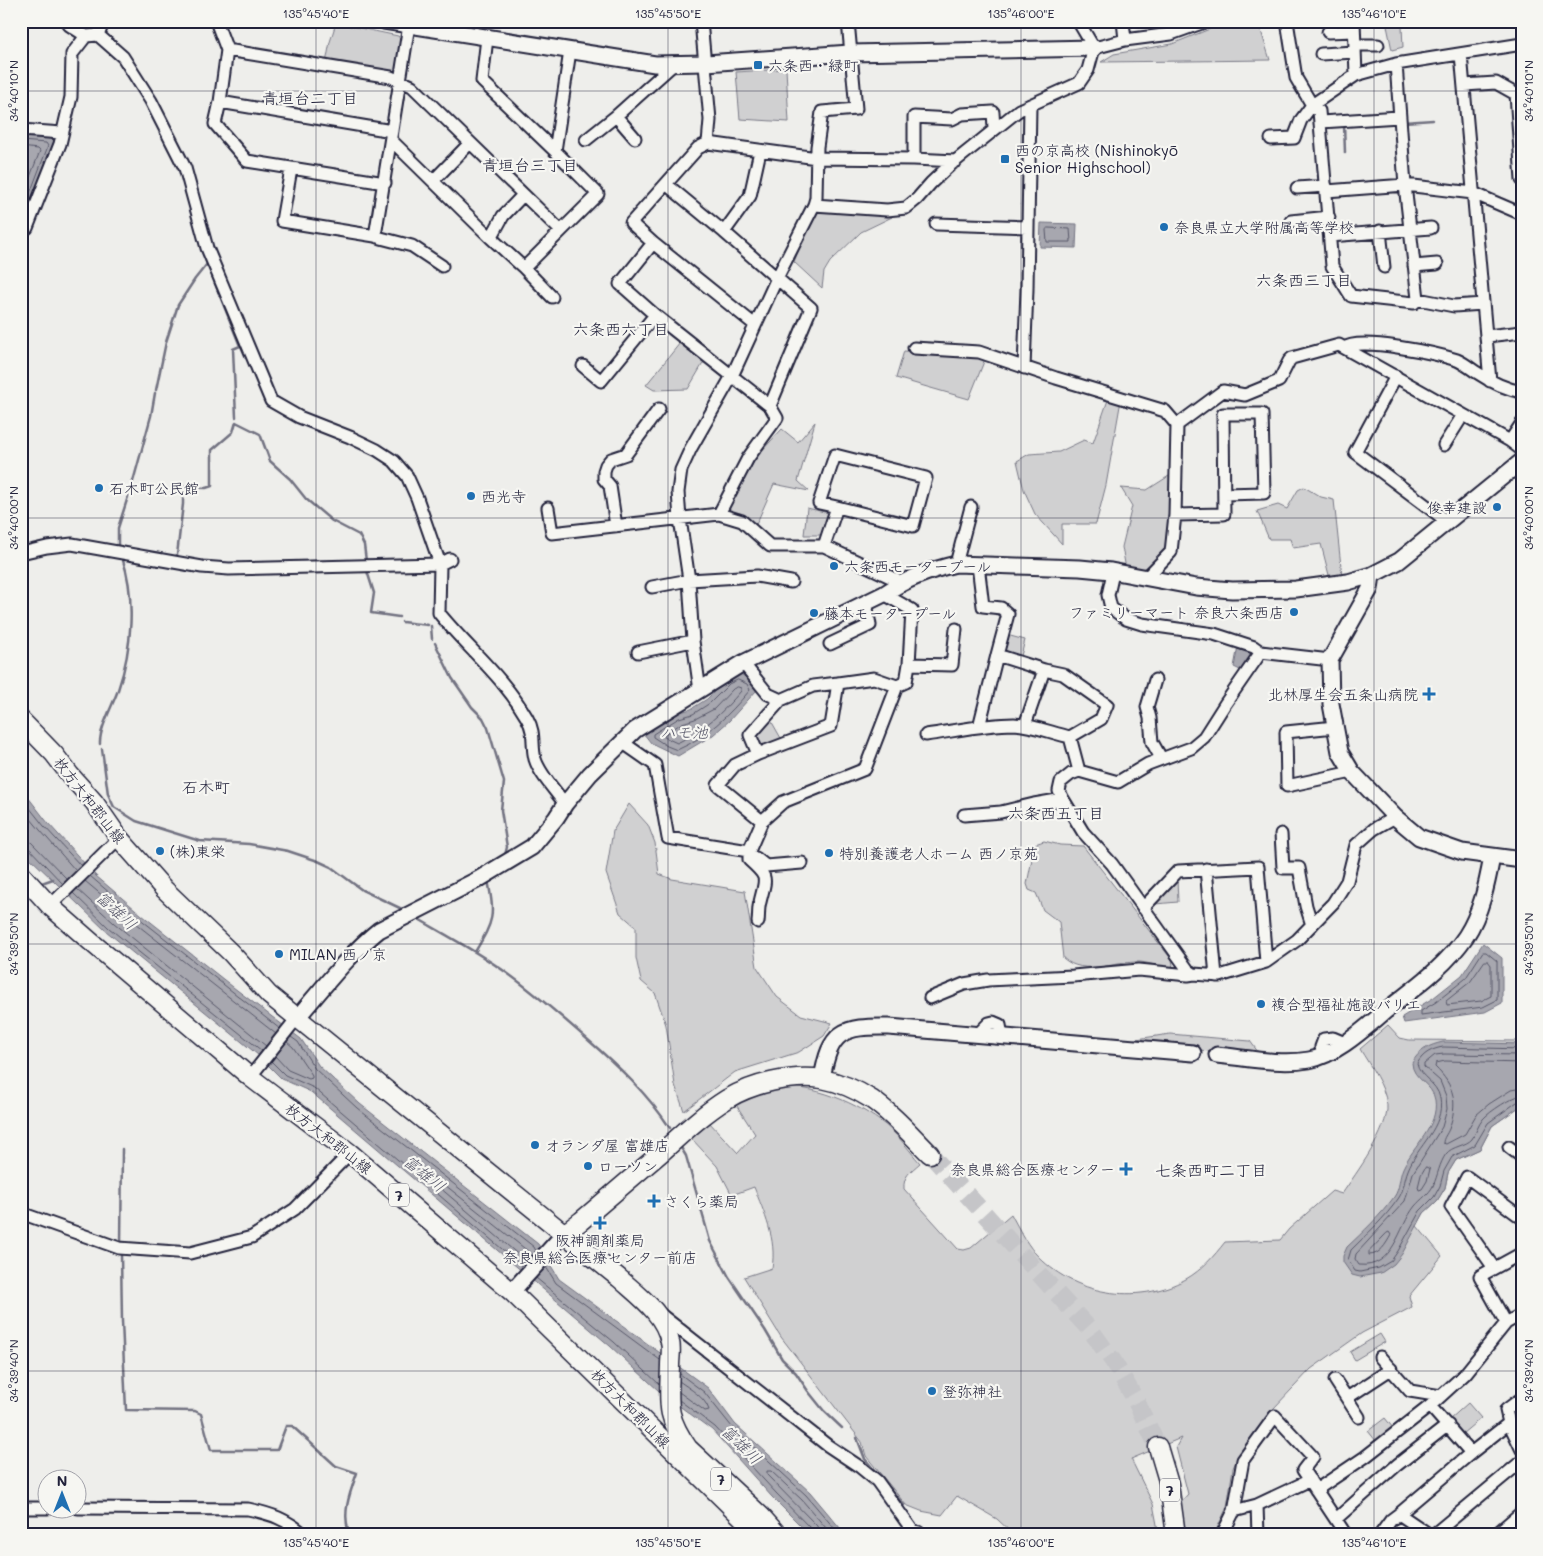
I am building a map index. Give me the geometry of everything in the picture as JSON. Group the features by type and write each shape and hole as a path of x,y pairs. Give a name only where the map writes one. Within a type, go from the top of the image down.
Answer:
{"main road":[{"name":"枚方大和郡山線","path":"21,720 54,754 94,802 119,838 164,889 231,953 295,1022 401,1101 560,1237 618,1278 655,1310 670,1343 668,1403 671,1419 679,1435 688,1448 761,1516 778,1535"},
{"name":"枚方大和郡山線","path":"25,880 515,1290 760,1535"},
{"path":"560,1237 588,1216 693,1123 726,1099 749,1088 774,1081 822,1079 846,1087 871,1099 894,1117 930,1154"},
{"name":"7","path":"1158,1447 1169,1484 1176,1535"}],"street":[{"path":"68,21 69,25 86,36 98,35 123,57 151,101 185,168 207,248 271,401 299,416 368,446 394,461 407,476 445,562 439,613 454,632 492,669 514,698 531,727 536,761 565,804"},
{"path":"98,35 104,21"},
{"path":"216,21 227,50 216,124 247,161 384,184"},
{"path":"384,21 656,64 706,63 850,53 1094,48 1125,40 1171,34 1180,26 1207,21"},
{"path":"701,21 710,120 708,143"},
{"path":"700,691 693,641 689,580 680,518 678,492 681,470 691,448 732,376 777,278 814,205 822,112 856,109 856,90 850,53 848,21"},
{"path":"814,205 887,210 906,208 917,200 930,183 994,128 1019,110 1079,83 1088,70 1094,48 1078,21"},
{"path":"1123,21 1125,40"},
{"path":"1287,21 1296,78 1312,105 1319,110 1332,266 1351,296 1414,304 1418,299 1405,185 1396,64"},
{"path":"375,236 409,25"},
{"path":"1328,32 1354,26 1356,75"},
{"path":"21,231 27,228 60,144 70,98 72,54 86,36"},
{"path":"487,38 482,81 598,194 524,268"},
{"path":"1271,139 1294,138 1301,120 1312,105 1356,75 1396,64 1522,44"},
{"path":"1321,54 1378,45"},
{"path":"227,50 391,77 412,86 561,231"},
{"path":"555,151 570,51"},
{"path":"1461,54 1490,381"},
{"path":"586,140 675,63"},
{"path":"1464,85 1496,83 1519,96 1522,180"},
{"path":"220,102 392,136 491,238 552,297"},
{"path":"1024,368 1030,105"},
{"path":"914,159 914,117 952,119 962,114 993,112 994,128"},
{"path":"616,116 635,138"},
{"path":"1320,122 1400,116"},
{"path":"21,130 62,133"},
{"path":"434,180 470,143"},
{"path":"755,325 631,223 698,148 708,143 817,158 956,161"},
{"path":"724,232 750,196 760,151"},
{"path":"291,169 282,221 375,236 412,246 442,266"},
{"path":"666,184 811,308 770,406"},
{"path":"1296,188 1326,189 1405,185 1473,193 1522,214"},
{"path":"491,238 503,216 523,195"},
{"path":"1292,221 1328,217"},
{"path":"936,224 1028,227"},
{"path":"1330,236 1411,228 1431,228"},
{"path":"1380,231 1384,267"},
{"path":"653,243 620,284 655,315 770,406 777,418 748,458 720,514"},
{"path":"1414,266 1437,264"},
{"path":"1418,299 1454,306 1484,304"},
{"path":"583,366 601,381 655,315"},
{"path":"1487,336 1522,332"},
{"path":"1345,348 1349,344 1368,343 1458,361 1490,381 1505,388 1522,392"},
{"path":"1177,425 1223,391 1244,395 1279,382 1292,358 1339,345 1510,441 1522,450"},
{"path":"914,348 979,352 1024,368 1166,411 1177,425 1175,514 1170,552 1146,578"},
{"path":"1396,376 1355,452 1448,522"},
{"path":"616,526 610,486 604,479 606,465 611,459 626,454 659,410"},
{"path":"1175,514 1224,514 1223,414 1262,414 1264,493 1224,494"},
{"path":"1444,445 1463,415"},
{"path":"1510,441 1522,423"},
{"path":"835,455 926,478 913,526 837,506 820,503 835,455"},
{"path":"255,1072 331,978 368,939 379,930 479,879 532,847 590,774 635,730 743,663 884,594 901,582 938,568 956,564 1080,568 1111,571 1196,588 1296,589 1348,582 1372,575 1399,561 1522,461"},
{"path":"824,546 837,506"},
{"path":"548,508 552,533 720,514 742,521 770,546 824,546 901,582"},
{"path":"956,564 971,508"},
{"path":"21,553 46,547 72,544 229,570 445,562"},
{"path":"978,565 983,606 1001,608 1008,614 979,727"},
{"path":"1111,571 1112,577 1108,595 1111,608 1126,619 1142,624 1214,634 1254,647 1261,652 1330,660"},
{"path":"1372,575 1370,590 1330,660 1331,704 1340,752 1352,772 1395,817 1419,837 1462,852 1522,860"},
{"path":"652,587 689,580 757,576 791,582"},
{"path":"758,754 750,735 781,700 813,686 874,678 897,686 906,682 912,610 884,594"},
{"path":"830,644 870,625 866,603"},
{"path":"909,664 952,665 956,629"},
{"path":"638,652 693,641"},
{"path":"1194,974 1188,970 1112,864 1083,832 1060,791 1062,782 1071,774 1079,771 1118,782 1148,764 1191,748 1204,737 1261,652"},
{"path":"926,735 1013,724 1025,725 1070,737 1101,719 1107,705 1062,674 997,655"},
{"path":"743,663 768,694 781,700"},
{"path":"1025,725 1044,670"},
{"path":"1155,680 1147,707 1152,742 1161,758"},
{"path":"762,821 718,786 735,765 758,754 831,726 838,683"},
{"path":"758,922 759,903 765,885 765,877 748,860 749,851 762,821 783,802 865,769 897,686"},
{"path":"1335,727 1286,732 1287,786 1352,772"},
{"path":"1070,737 1079,771"},
{"path":"622,742 656,765 668,838 749,851 766,866 802,863"},
{"path":"964,814 1001,812 1063,799"},
{"path":"930,998 964,984 988,980 1073,976 1139,970 1220,976 1266,962 1297,940 1334,904 1348,881 1356,845 1374,829 1395,817"},
{"path":"1280,834 1283,868 1299,868 1306,906 1312,925"},
{"path":"54,903 119,838"},
{"path":"1218,1055 1285,1061 1310,1060 1345,1043 1433,974 1452,955 1467,935 1479,909 1492,857"},
{"path":"1143,908 1178,871 1258,867 1266,962"},
{"path":"1206,870 1216,976"},
{"path":"822,1079 830,1046 838,1036 850,1030 866,1026 1194,1053"},
{"path":"1508,1147 1522,1157"},
{"path":"21,1212 119,1248 190,1253 252,1237 295,1209 350,1153"},
{"path":"1494,1268 1450,1207 1467,1176 1522,1218"},
{"path":"515,1290 560,1237"},
{"path":"1506,1323 1480,1276 1522,1253"},
{"path":"655,1310 827,1445 877,1481 916,1535"},
{"path":"1316,1490 1365,1457 1442,1396 1465,1374 1506,1323 1522,1314"},
{"path":"1380,1357 1410,1391 1442,1396"},
{"path":"1346,1398 1391,1369"},
{"path":"1335,1380 1359,1417"},
{"path":"1522,1398 1506,1410 1509,1423 1522,1450"},
{"path":"1430,1406 1471,1453"},
{"path":"1222,1535 1234,1511 1243,1460 1275,1416 1313,1457 1303,1470 1346,1535"},
{"path":"1380,1535 1391,1520 1509,1423"},
{"path":"1336,1519 1397,1465 1448,1425"},
{"path":"1399,1514 1432,1535 1522,1461"},
{"path":"1234,1511 1257,1505 1310,1480"},
{"path":"1257,1505 1258,1535"},
{"path":"21,1508 38,1508"},
{"path":"88,1508 248,1509 272,1514 291,1523 305,1535"},
{"path":"1495,1535 1522,1512"}],"shaded area":[{"path":"1230,21 1258,21 1270,60 1101,62 1114,54 1172,44"},
{"path":"1386,21 1432,21 1402,27 1403,47 1392,50"},
{"path":"336,23 398,36 401,40 396,70 390,73 326,63"},
{"path":"786,69 789,122 740,119 736,72"},
{"path":"814,210 892,217 861,232 830,262 824,272 822,288 794,262"},
{"path":"680,343 705,360 688,389 654,390 646,385"},
{"path":"904,351 975,356 985,359 969,399 896,378"},
{"path":"1109,397 1121,400 1106,485 1096,524 1062,524 1062,544 1035,514 1024,490 1017,461 1029,454 1059,452 1084,440 1093,443"},
{"path":"815,422 798,481 809,491 774,484 755,527 727,509 758,455 782,429 798,442"},
{"path":"1172,474 1167,550 1140,572 1126,569 1122,547 1132,506 1121,488 1147,490"},
{"path":"1304,487 1321,497 1334,500 1342,576 1330,579 1321,544 1293,548 1290,539 1269,539 1257,511 1278,505 1287,509 1298,490"},
{"path":"807,508 829,513 824,535 804,535"},
{"path":"1003,634 1025,640 1020,660 998,653"},
{"path":"769,717 782,740 765,746 758,744 756,736"},
{"path":"629,804 648,825 655,843 659,874 672,879 745,891 757,967 777,997 801,1015 832,1023 824,1036 799,1052 735,1072 684,1111 675,1085 666,1025 655,993 641,981 636,958 636,927 620,913 606,873 613,831"},
{"path":"1044,841 1060,845 1083,846 1172,960 1173,965 1171,967 1163,967 1131,962 1090,967 1071,964 1063,958 1059,922 1043,910 1036,893 1029,890 1027,884 1035,844"},
{"path":"1177,879 1178,902 1155,904"},
{"path":"1388,1025 1400,1038 1409,1040 1522,1041 1522,1105 1492,1126 1480,1149 1456,1160 1448,1173 1445,1188 1437,1201 1424,1213 1417,1226 1442,1256 1409,1296 1412,1307 1362,1333 1311,1369 1274,1408 1238,1457 1233,1468 1227,1507 1214,1535 1184,1535 1180,1503 1188,1494 1176,1447 1181,1438 1131,1459 1153,1504 1159,1535 1014,1535 997,1519 957,1496 942,1515 921,1511 906,1505 866,1456 862,1442 781,1337 744,1277 772,1268 773,1247 771,1236 754,1187 732,1195 717,1166 691,1138 708,1121 738,1153 755,1134 735,1103 767,1090 796,1088 811,1090 841,1099 886,1125 897,1135 920,1163 906,1177 904,1189 958,1249 971,1248 1011,1214 1035,1253 1050,1267 1068,1279 1106,1292 1127,1294 1147,1292 1167,1287 1186,1279 1207,1262 1225,1242 1280,1240 1289,1229 1332,1191 1342,1194 1377,1139 1386,1115 1386,1098 1360,1049"},
{"path":"1170,1034 1250,1041 1261,1056 1116,1042"},
{"path":"1380,1334 1385,1342 1355,1360 1350,1352"},
{"path":"1468,1403 1481,1418 1462,1434 1449,1420"},
{"path":"1385,1418 1393,1428 1376,1441 1368,1431"}],"water":[{"path":"21,136 52,139 55,142 25,220 21,222"},
{"path":"1041,223 1077,224 1076,248 1040,247"},
{"path":"1238,646 1250,650 1251,656 1242,671 1234,667"},
{"name":"ハモ池","path":"739,673 750,680 757,690 729,721 713,735 678,756 651,743 644,734 677,713 691,709 707,699 726,680"},
{"name":"富雄川","path":"21,788 48,823 96,876 142,915 301,1039 319,1066 360,1104 538,1244 559,1279 708,1388 735,1424 810,1492 846,1535 810,1535 772,1497 712,1430 659,1391 610,1346 311,1092 282,1079 258,1055 106,931 21,847"},
{"path":"1483,943 1502,958 1502,1003 1485,1012 1404,1023 1402,1017 1433,998 1462,975"},
{"path":"1443,1042 1522,1044 1522,1105 1492,1126 1480,1149 1456,1160 1448,1173 1445,1188 1437,1201 1424,1213 1402,1254 1394,1264 1381,1273 1360,1277 1352,1275 1343,1262 1343,1256 1347,1247 1378,1217 1394,1197 1403,1168 1433,1118 1435,1100 1433,1094 1415,1073 1412,1063 1425,1049"}],"waterway":[{"path":"1404,122 1433,120"},
{"path":"1344,124 1345,153"},
{"path":"156,390 166,342 178,305 207,264 206,261"},
{"path":"214,281 240,346 233,349 236,417"},
{"path":"118,548 118,528 151,416 155,393"},
{"path":"236,422 260,434 270,461 290,479 306,499 332,521 359,535 364,545 366,561"},
{"path":"177,555 183,487 206,488 212,486 212,450 233,432 236,422"},
{"path":"100,744 104,724 123,674 129,641 131,606 122,557"},
{"path":"367,571 374,593 371,613 399,617"},
{"path":"402,622 428,625"},
{"path":"431,626 432,639"},
{"path":"435,643 452,678 472,707 483,718 488,728 504,782 501,810 507,847 505,855"},
{"path":"102,749 108,794 114,807 136,821 200,841 249,844 288,851 331,867 362,890 404,910"},
{"path":"39,884 53,879"},
{"path":"475,952 491,918 492,902 488,880"},
{"path":"415,917 485,958 538,997 621,1070 652,1103 670,1128"},
{"path":"680,1146 686,1156 710,1241 729,1277 782,1359 796,1373 824,1411 842,1428"},
{"path":"121,1245 122,1149"},
{"path":"121,1253 126,1410 195,1411 201,1414 211,1450 277,1450 286,1426 292,1426 336,1466 357,1473 346,1512 347,1527 350,1535"},
{"path":"857,1438 865,1459 904,1505"}],"tunnel":[{"path":"930,1154 1092,1332 1113,1361 1134,1397 1158,1447"}],"place":[{"name":"六条西・緑町","path":"758,65"},
{"name":"西の京高校 (Nishinokyō Senior Highschool)","path":"1005,159"},
{"name":"奈良県立大学附属高等学校","path":"1164,227"},
{"name":"石木町公民館","path":"99,488"},
{"name":"西光寺","path":"471,496"},
{"name":"俊幸建設","path":"1497,507"},
{"name":"六条西モータープール","path":"834,566"},
{"name":"ファミリーマート 奈良六条西店","path":"1294,612"},
{"name":"藤本モータープール","path":"814,613"},
{"name":"北林厚生会五条山病院","path":"1429,694"},
{"name":"(株)東栄","path":"160,851"},
{"name":"特別養護老人ホーム 西ノ京苑","path":"829,853"},
{"name":"MILAN 西ノ京","path":"279,954"},
{"name":"複合型福祉施設バリエ","path":"1261,1004"},
{"name":"オランダ屋 富雄店","path":"535,1145"},
{"name":"ローソン","path":"588,1166"},
{"name":"奈良県総合医療センター","path":"1126,1169"},
{"name":"さくら薬局","path":"654,1201"},
{"name":"阪神調剤薬局 奈良県総合医療センター前店","path":"600,1223"},
{"name":"登弥神社","path":"932,1391"}],"district":[{"name":"青垣台二丁目","path":"310,97"},
{"name":"青垣台三丁目","path":"530,164"},
{"name":"六条西三丁目","path":"1304,279"},
{"name":"六条西六丁目","path":"621,328"},
{"name":"石木町","path":"206,786"},
{"name":"六条西五丁目","path":"1056,812"},
{"name":"七条西町二丁目","path":"1211,1169"}]}
